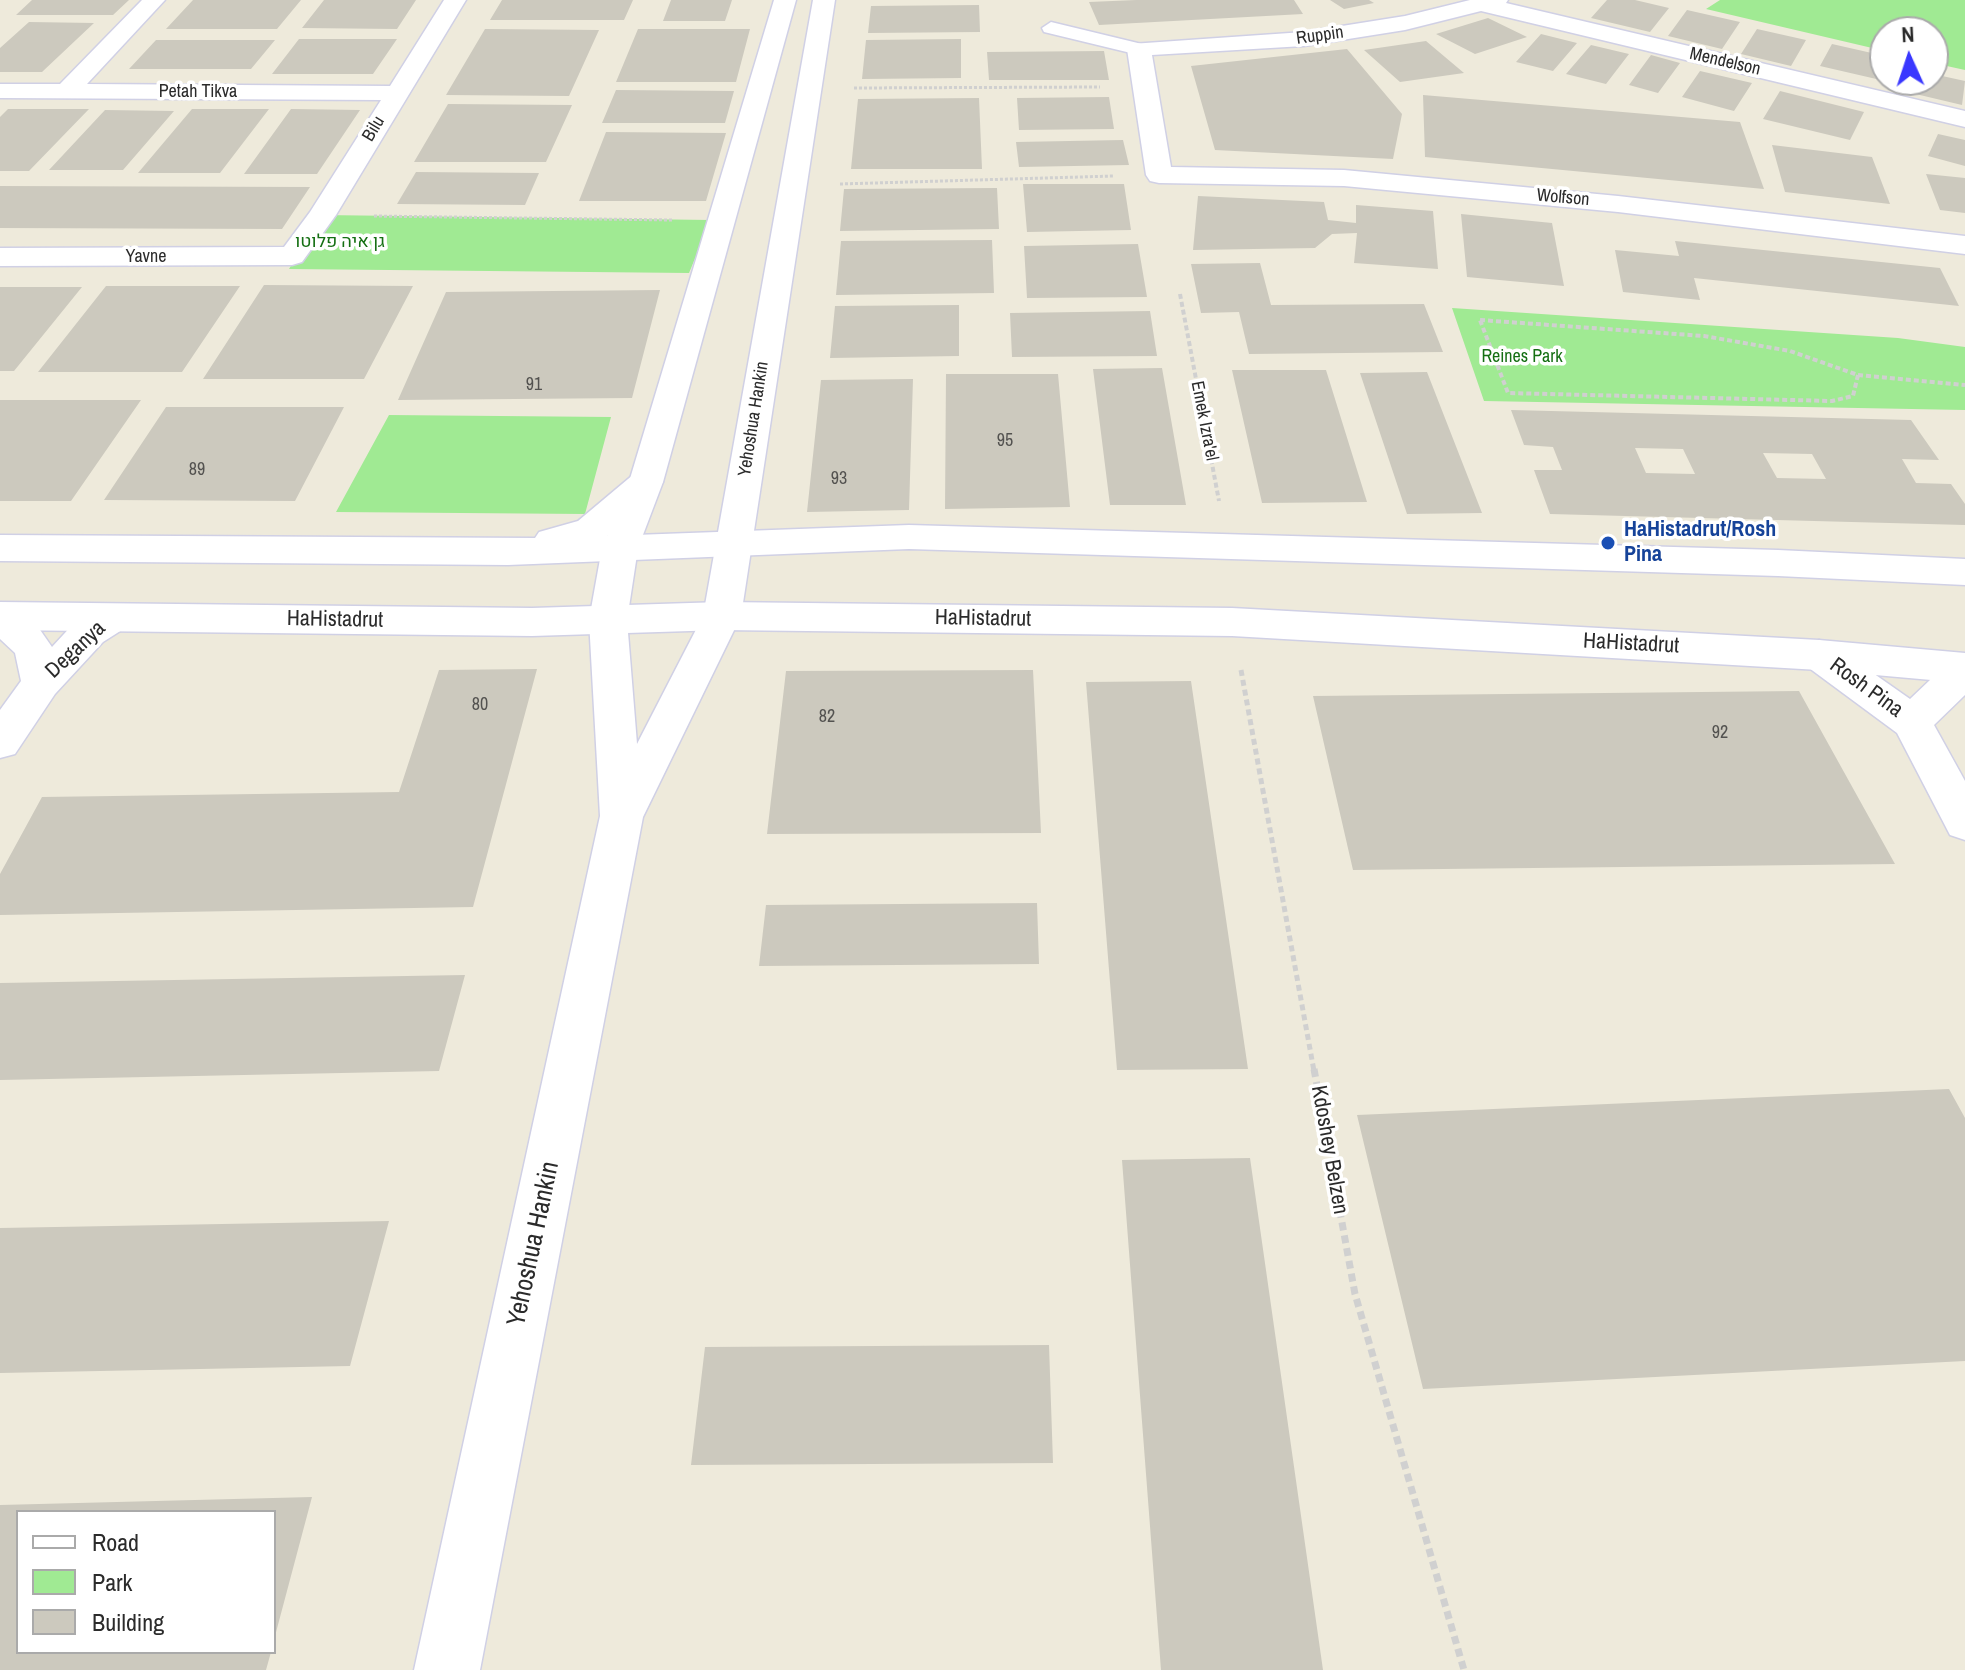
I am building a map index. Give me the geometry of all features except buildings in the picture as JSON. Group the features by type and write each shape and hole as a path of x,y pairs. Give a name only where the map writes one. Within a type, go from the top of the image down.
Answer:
{"street":[{"path":"66,92 154,0"},
{"name":"Bilu","path":"292,256 322,215 455,0"},
{"name":"Yehoshua Hankin","path":"621,817 608,620 620,548 646,482 785,0"},
{"name":"Yehoshua Hankin","path":"447,1670 621,817 722,616 824,0"},
{"name":"Ruppin","path":"1139,49 1304,39 1405,23 1491,2"},
{"name":"Mendelson","path":"1491,2 1965,119"},
{"path":"1139,49 1159,175"},
{"name":"Petah Tikva","path":"0,91 397,93"},
{"name":"Wolfson","path":"1159,175 1344,178 1618,204 1965,245"},
{"name":"Yavne","path":"0,257 292,256"},
{"path":"508,552 591,530 646,482"},
{"path":"0,548 508,552 909,537 1778,563 1965,572"},
{"name":"HaHistadrut","path":"0,618 608,620 722,616 1232,622 1819,655 1965,669"},
{"name":"Deganya","path":"0,618 22,634 34,650 41,683"},
{"name":"Deganya","path":"0,742 41,683 89,632 111,618"},
{"name":"Rosh Pina","path":"1819,655 1912,722 1965,822"},
{"name":"Rosh Pina","path":"1912,722 1965,669"}],"lane":[{"path":"1051,28 1139,49"}],"path":[{"path":"809,88 1145,87"},
{"path":"793,186 1159,175"},
{"path":"322,215 721,220"},
{"name":"Emek Izra'el","path":"1180,294 1228,548"},
{"path":"1858,375 1853,396 1832,401 1508,393 1480,320 1704,336 1790,351 1858,375 1965,385"},
{"name":"Kdoshey Belzen","path":"1232,622 1355,1294 1464,1670"}],"green space":[{"path":"1720,0 1965,0 1965,70 1949,66 1949,16 1869,16 1869,47 1706,9"},
{"name":"גן איה פלוטו","path":"322,215 711,220 689,273 289,269"},
{"name":"Reines Park","path":"1452,308 1898,338 1965,347 1965,410 1484,401"},
{"path":"389,415 611,417 585,514 336,512"}],"place":[{"name":"HaHistadrut/Rosh Pina","path":"1608,543"}]}
